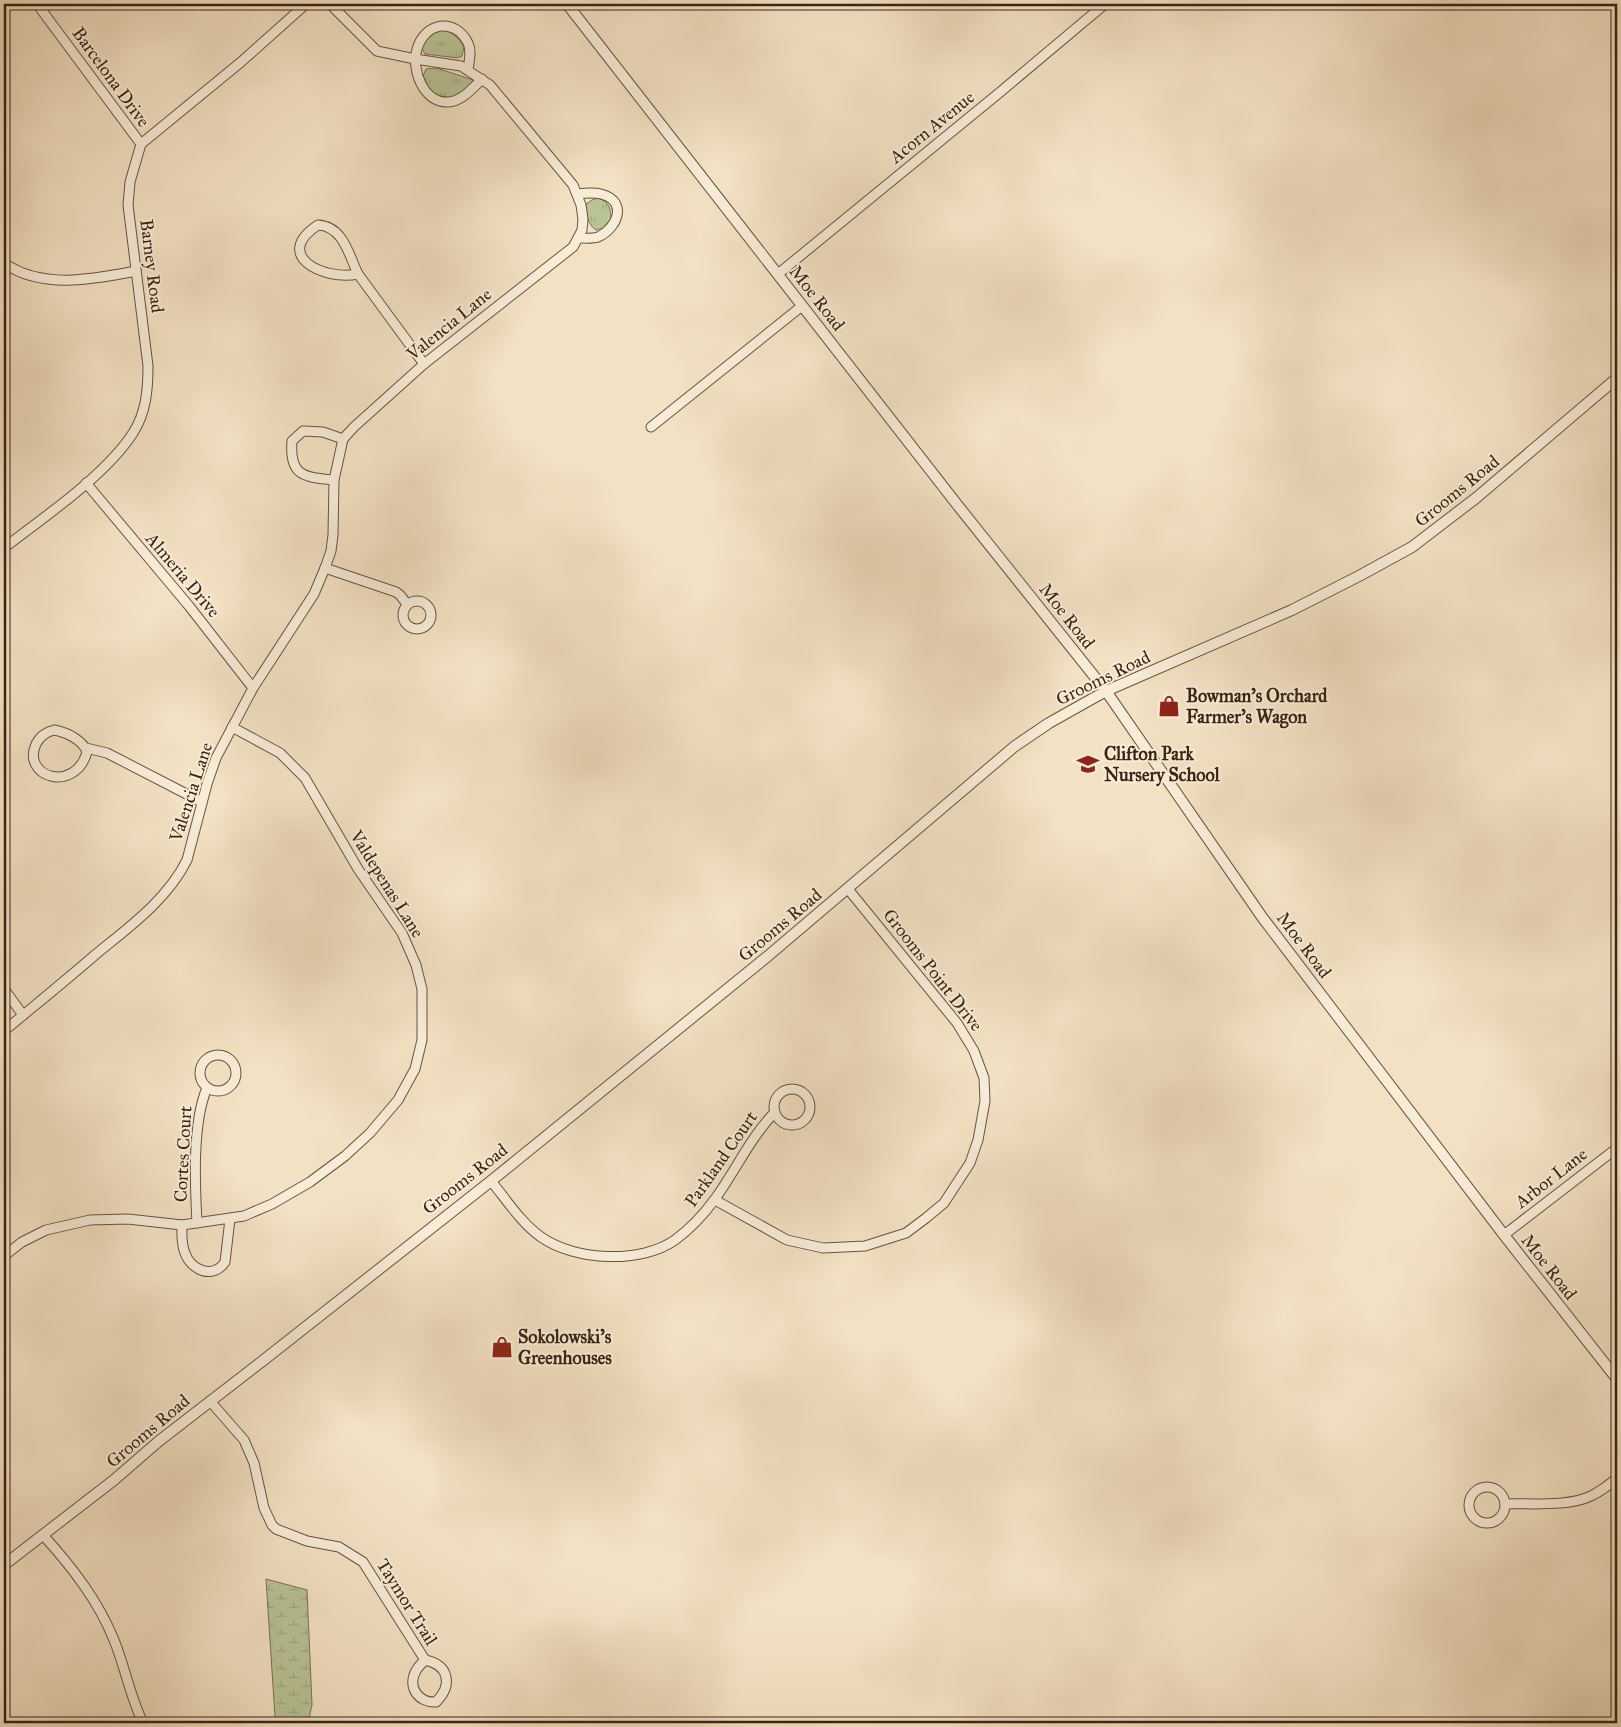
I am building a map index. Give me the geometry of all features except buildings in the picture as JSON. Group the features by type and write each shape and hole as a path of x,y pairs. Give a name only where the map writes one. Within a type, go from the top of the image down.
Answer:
{"street":[{"name":"Barcelona Drive","path":"37,4 141,144"},
{"path":"141,144 241,62 306,4"},
{"path":"330,4 377,51 461,66 490,85 573,185 583,219 582,230 578,238 597,237 610,229 617,219 616,204 602,194 577,194"},
{"name":"Moe Road","path":"567,4 802,306 1106,691 1262,917 1504,1235 1617,1378"},
{"name":"Acorn Avenue","path":"778,274 1105,4"},
{"path":"468,70 469,44 462,34 453,28 446,25 434,27 417,48 415,59 423,87 428,95 436,100 448,102 454,100 469,92 482,79"},
{"name":"Barney Road","path":"4,548 86,483 116,455 134,433 142,414 148,392 148,366 128,205 130,182 141,144"},
{"path":"358,274 339,276 319,271 310,266 302,255 300,246 303,237 318,225 330,227 338,234 343,240 358,274 424,364"},
{"name":"Valencia Lane","path":"4,1031 134,924 170,888 187,860 216,758 253,688 314,594 325,568 331,551 333,535 334,480 344,439 354,426 424,364 573,246 578,238"},
{"path":"4,263 20,272 47,279 77,280 136,270"},
{"path":"651,427 802,306"},
{"name":"Grooms Road","path":"4,1564 114,1480 159,1441 490,1181 761,962 1015,746 1049,723 1106,691 1292,610 1412,547 1476,498 1617,378"},
{"path":"334,480 308,477 298,471 291,457 292,441 303,431 323,432 344,439"},
{"name":"Almeria Drive","path":"86,483 189,606 253,688"},
{"path":"325,568 396,592 408,604"},
{"name":"Valdepenas Lane","path":"4,1256 22,1242 46,1230 90,1220 128,1220 182,1225 244,1216 272,1204 310,1182 345,1156 370,1133 398,1100 415,1069 422,1040 422,988 416,965 402,933 358,869 305,778 280,753 232,727"},
{"path":"86,748 86,755 76,770 62,778 46,775 38,767 34,757 35,746 38,741 45,733 54,730 66,734 83,744 86,748 107,754 202,802"},
{"name":"Grooms Point Drive","path":"715,1200 787,1240 822,1248 865,1246 906,1232 926,1218 944,1203 970,1163 978,1140 985,1101 984,1078 974,1051 957,1023 848,888"},
{"path":"4,989 23,1015"},
{"name":"Cortes Court","path":"216,1055 226,1058 236,1071 233,1083 224,1090 213,1091 207,1088 201,1080 202,1064 216,1055"},
{"name":"Cortes Court","path":"197,1223 195,1183 197,1146 201,1103 207,1088"},
{"name":"Parkland Court","path":"490,1181 530,1228 542,1237 575,1252 606,1257 645,1253 674,1241 695,1223 715,1200 757,1133 775,1112 776,1101 783,1092 788,1090 799,1091 804,1094 810,1103 806,1118 797,1124 786,1124 775,1112"},
{"name":"Arbor Lane","path":"1504,1235 1617,1148"},
{"path":"182,1225 185,1254 198,1270 207,1272 221,1268 225,1262 230,1219"},
{"name":"Taymor Trail","path":"210,1401 244,1440 254,1463 264,1508 272,1525 276,1529 307,1541 339,1547 362,1562 425,1660 434,1662 442,1668 447,1681 445,1692 436,1702 427,1702 421,1699 415,1691 413,1681 416,1670 425,1660"},
{"path":"1505,1504 1562,1502 1589,1497 1605,1488 1617,1478"},
{"path":"1488,1486 1502,1494 1505,1504 1504,1510 1498,1519 1487,1523 1476,1519 1472,1515 1469,1505 1473,1493 1480,1488 1488,1486"},
{"path":"43,1535 68,1563 104,1618 143,1723"}],"green space":[{"path":"442,29 460,41 464,47 462,56 458,58 425,54 422,45 426,38"},
{"path":"437,68 473,80 468,88 461,93 446,97 438,95 426,85 423,76 426,69"},
{"path":"598,198 605,201 609,206 611,219 603,228 596,230 589,222 586,204"},
{"path":"266,1579 307,1590 312,1705 308,1723 273,1723 275,1717"}],"place":[{"name":"Bowman's Orchard Farmer's Wagon","path":"1169,706"},
{"name":"Clifton Park Nursery School","path":"1088,764"},
{"name":"Sokolowski's Greenhouses","path":"502,1347"}]}
